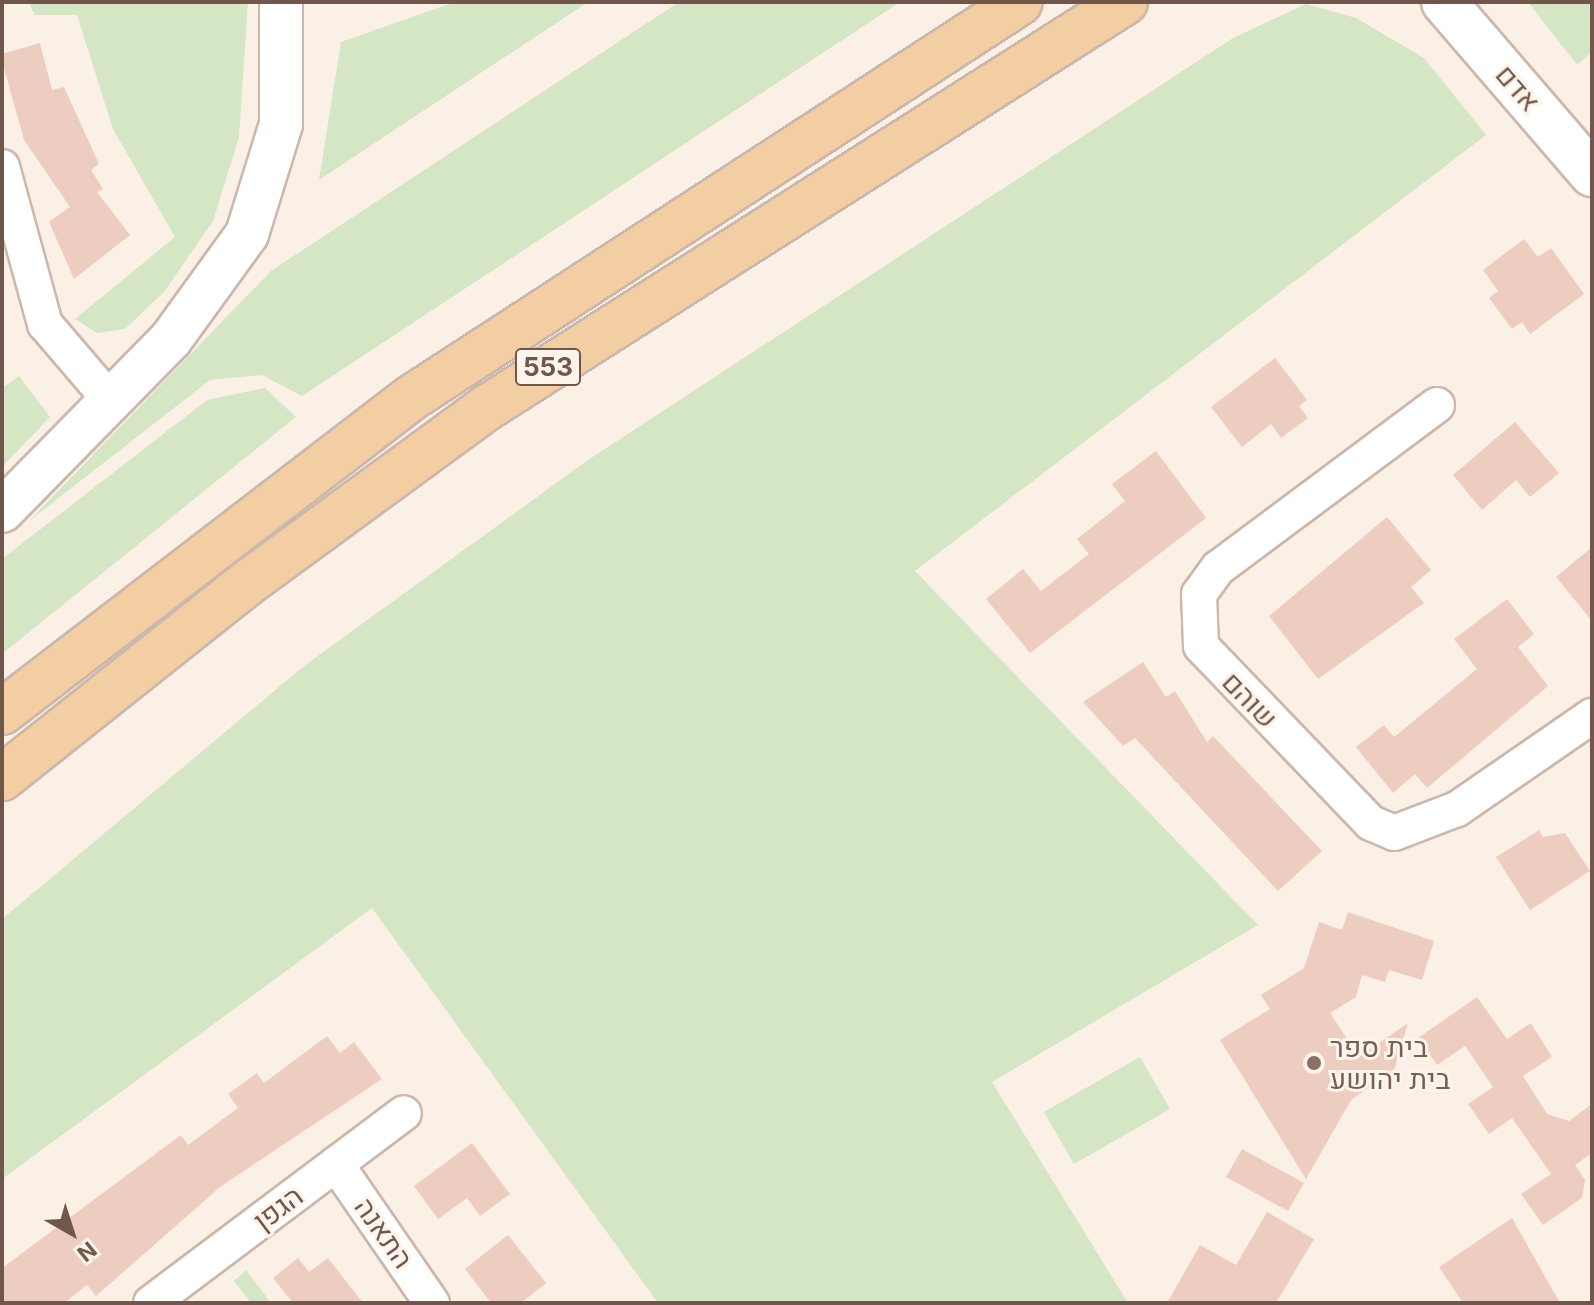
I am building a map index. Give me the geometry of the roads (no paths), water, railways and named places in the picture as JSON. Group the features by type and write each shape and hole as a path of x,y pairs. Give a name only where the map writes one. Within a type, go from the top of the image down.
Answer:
{"main road":[{"name":"553","path":"2,712 411,398 1020,2"},
{"name":"553","path":"2,778 250,581 488,407 1125,2"},
{"name":"אדם","path":"1444,2 1592,174"}],"street":[{"path":"2,511 202,301 247,234 281,124 281,2"},
{"path":"2,167 45,324 110,400"},
{"name":"שוהם","path":"1437,405 1218,568 1199,594 1201,646 1371,823 1394,833 1457,809 1592,716"},
{"name":"הגפן","path":"151,1303 404,1113"},
{"name":"התאנה","path":"336,1164 432,1303"}],"place":[{"name":"בית ספר בית יהושע","path":"1314,1063"}]}
